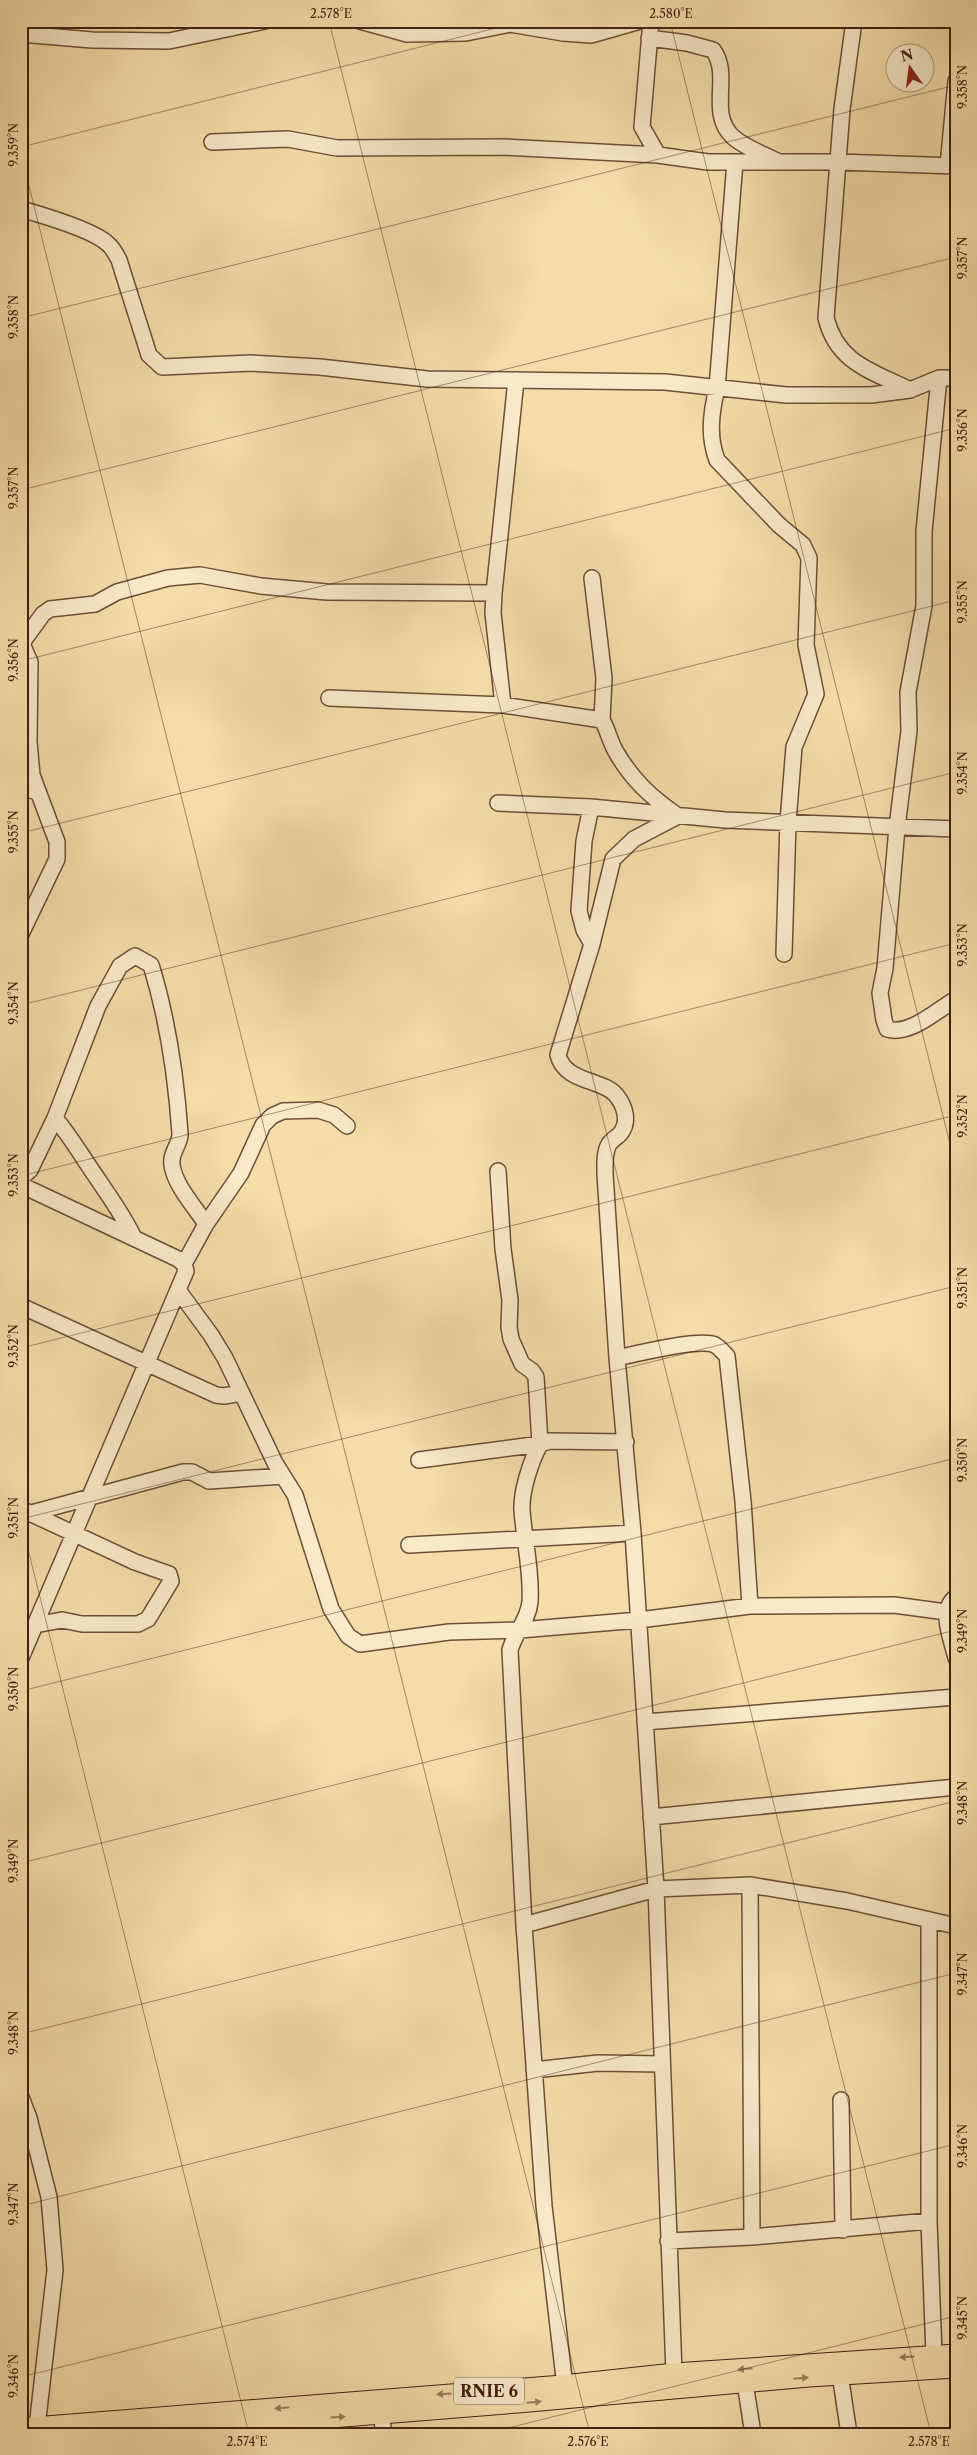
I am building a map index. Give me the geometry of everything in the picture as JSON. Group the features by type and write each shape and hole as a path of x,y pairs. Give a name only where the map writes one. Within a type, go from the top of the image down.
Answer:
{"main road":[{"name":"RNIE 6","path":"132,2434 381,2414 565,2392 674,2373 956,2354"},
{"name":"RNIE 6","path":"29,2428 565,2392 745,2383 840,2374 956,2368"}],"street":[{"path":"21,34 92,40 169,42 265,21"},
{"path":"360,21 407,34 466,33 510,24 563,33 590,35 640,21"},
{"path":"651,21 642,127 658,155"},
{"path":"854,21 842,109 826,318 830,334 848,359 910,390"},
{"path":"649,38 687,43 713,50 720,66 720,118 725,127 733,138 779,162"},
{"path":"212,142 288,139 337,148 503,147 658,155 735,162 838,162 952,166 956,81"},
{"path":"735,162 717,388 711,425 712,446 717,460 779,525 803,545 809,558 807,571 806,646 816,694 794,747 788,822 784,954"},
{"path":"21,210 107,242 119,260 149,355 162,367 251,363 320,367 427,378 626,381 717,388 786,396 871,395 910,390 938,378 956,378"},
{"path":"938,378 924,531 924,606 908,692 909,731 897,827 885,968 880,993 887,1029 895,1031 905,1029 956,999"},
{"path":"503,705 493,612 516,380"},
{"path":"21,934 57,859 56,842 46,809 37,792 32,775 29,742 30,662 23,646 27,636 50,609 95,604 125,589 168,578 200,575 261,586 327,592 494,593"},
{"path":"592,578 604,678 602,720 615,750 632,778 654,799 678,816"},
{"path":"329,698 503,705 602,720"},
{"path":"21,787 37,792"},
{"path":"498,803 591,807 678,816 956,829"},
{"path":"591,807 584,841 579,911 584,930 592,944"},
{"path":"674,2373 656,1889 633,1533 605,1174 605,1155 610,1144 624,1128 625,1115 623,1106 615,1093 585,1081 570,1072 558,1055 592,944 613,859 634,839 678,816"},
{"path":"21,1178 30,1170 55,1118 98,1006 120,966 135,956 151,965 172,1053 181,1138 172,1153 172,1165 178,1182 206,1224"},
{"path":"21,1658 73,1532 186,1271 184,1264 206,1224 241,1173 263,1125 272,1116 283,1111 318,1110 334,1115 347,1126"},
{"path":"55,1118 74,1140 97,1178 120,1210 134,1238"},
{"path":"498,1171 503,1249 510,1300 509,1327 515,1353 522,1364 536,1377 540,1444 532,1459 522,1508 530,1601 527,1619 512,1641 510,1663 524,1925 544,2206 565,2392"},
{"path":"21,1185 134,1238 184,1264"},
{"path":"178,1290 211,1335 283,1476 295,1495 331,1609 353,1642 360,1644 449,1632 520,1630 639,1620 750,1606 894,1605 946,1612"},
{"path":"21,1306 216,1395 224,1396 242,1393"},
{"path":"618,1358 646,1351 705,1343 716,1345 727,1356 743,1501 750,1606"},
{"path":"419,1460 540,1444 550,1441 626,1442"},
{"path":"24,1512 89,1498 183,1472 192,1472 208,1481 283,1476"},
{"path":"24,1512 73,1532 134,1562 169,1574 172,1580 148,1619 138,1624 82,1624 62,1620 35,1625"},
{"path":"409,1545 633,1533"},
{"path":"956,1597 949,1602 946,1612 956,1658"},
{"path":"645,1722 956,1697"},
{"path":"651,1818 956,1787"},
{"path":"524,1925 656,1889 750,1886 847,1901 956,1926"},
{"path":"750,1886 752,2237"},
{"path":"929,1921 929,2222 934,2355"},
{"path":"534,2070 598,2063 662,2064"},
{"path":"21,2097 29,2118 49,2197 55,2270 29,2428"},
{"path":"841,2100 843,2230"},
{"path":"668,2240 752,2237 929,2222"},
{"path":"840,2374 849,2434"},
{"path":"745,2383 753,2434"},
{"path":"381,2414 384,2434"}]}
